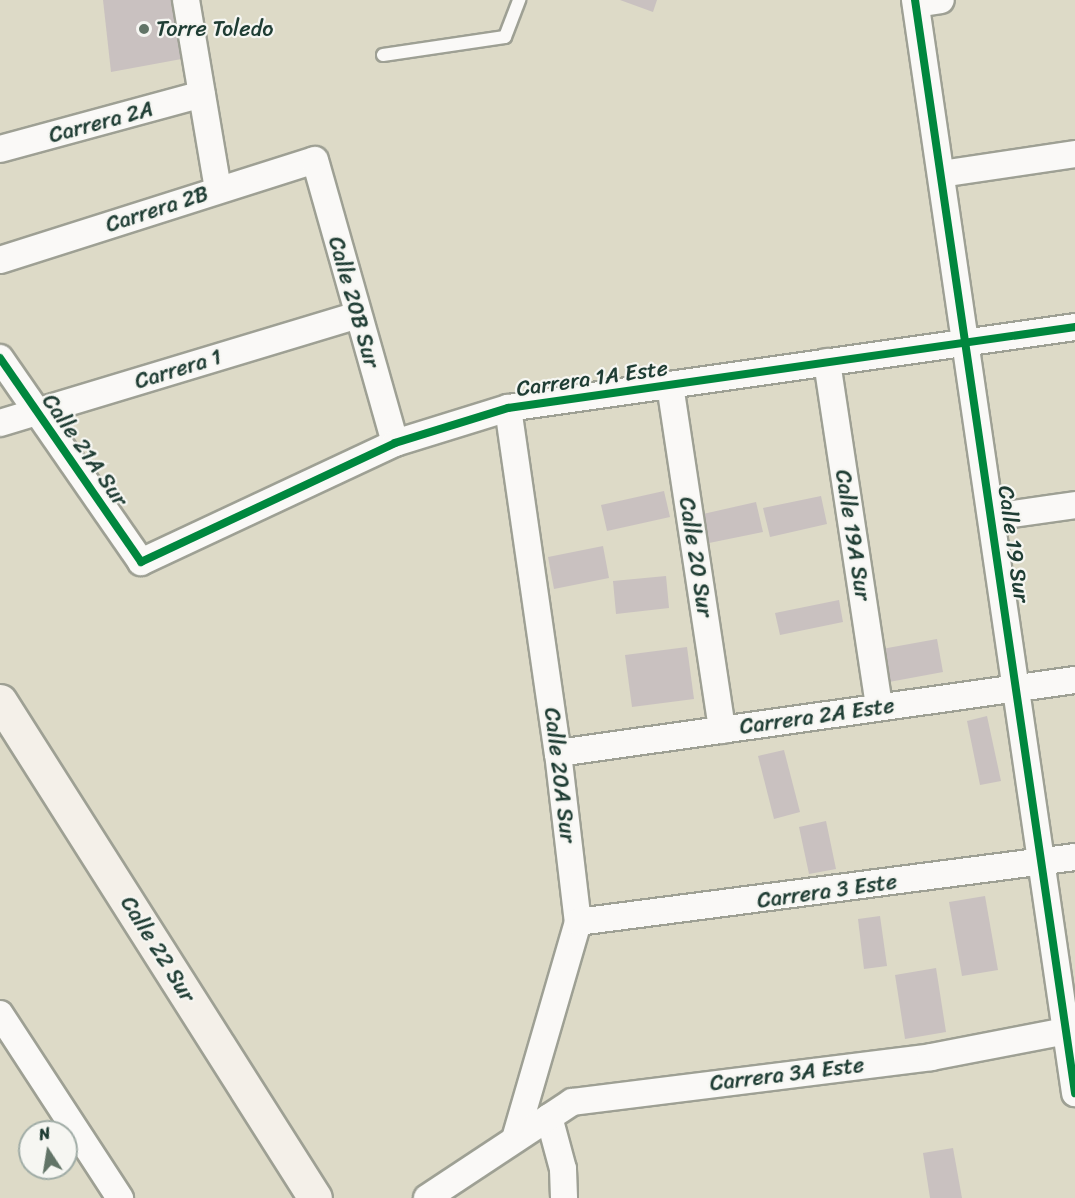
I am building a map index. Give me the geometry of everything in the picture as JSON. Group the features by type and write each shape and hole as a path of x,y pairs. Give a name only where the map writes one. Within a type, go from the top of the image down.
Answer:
{"main road":[{"name":"Calle 22 Sur","path":"0,701 315,1198"}],"street":[{"path":"186,0 218,189"},
{"path":"915,2 941,0"},
{"name":"Calle 19 Sur","path":"915,2 1075,1093"},
{"name":"Carrera 2A","path":"0,149 202,94"},
{"path":"940,174 1075,154"},
{"name":"Carrera 2B","path":"0,260 315,160"},
{"name":"Calle 20B Sur","path":"315,160 395,443"},
{"name":"Carrera 1","path":"0,423 357,315"},
{"name":"Carrera 1A Este","path":"141,562 395,443 508,408 1075,327"},
{"name":"Calle 21A Sur","path":"0,358 141,562"},
{"name":"Calle 19A Sur","path":"827,363 879,707"},
{"name":"Calle 20 Sur","path":"670,385 722,730"},
{"name":"Calle 20A Sur","path":"508,408 558,753 578,922 516,1135"},
{"path":"992,517 1075,505"},
{"name":"Carrera 2A Este","path":"558,753 1075,680"},
{"name":"Carrera 3 Este","path":"578,922 1075,857"},
{"path":"0,1014 120,1198"},
{"name":"Carrera 3A Este","path":"427,1198 516,1135 572,1102 932,1057 1065,1031"},
{"path":"549,1117 563,1169 564,1198"}],"lane":[{"path":"383,55 505,37 519,0"}],"building":[{"name":"Torre Toledo","path":"103,0 178,0 187,58 111,72"},
{"path":"620,0 657,0 653,12"},
{"path":"664,491 670,517 607,531 601,505"},
{"path":"821,496 827,524 770,537 763,508"},
{"path":"756,502 763,532 709,543 703,514"},
{"path":"603,546 609,578 554,589 548,557"},
{"path":"666,576 669,608 616,614 613,581"},
{"path":"839,600 843,622 780,635 775,613"},
{"path":"937,639 943,672 889,682 882,649"},
{"path":"687,647 694,699 632,707 625,655"},
{"path":"987,716 1001,781 980,785 967,721"},
{"path":"784,750 800,812 774,819 758,756"},
{"path":"826,821 836,869 809,874 799,827"},
{"path":"985,896 998,970 962,976 949,902"},
{"path":"880,916 887,966 864,969 858,919"},
{"path":"936,968 946,1032 905,1039 895,975"},
{"path":"953,1148 962,1198 930,1198 923,1153"}],"cycle path":[{"path":"915,0 1075,1093"},
{"path":"0,358 141,562 395,443 508,408 1075,327"}],"place":[{"name":"Torre Toledo","path":"144,29"}]}
